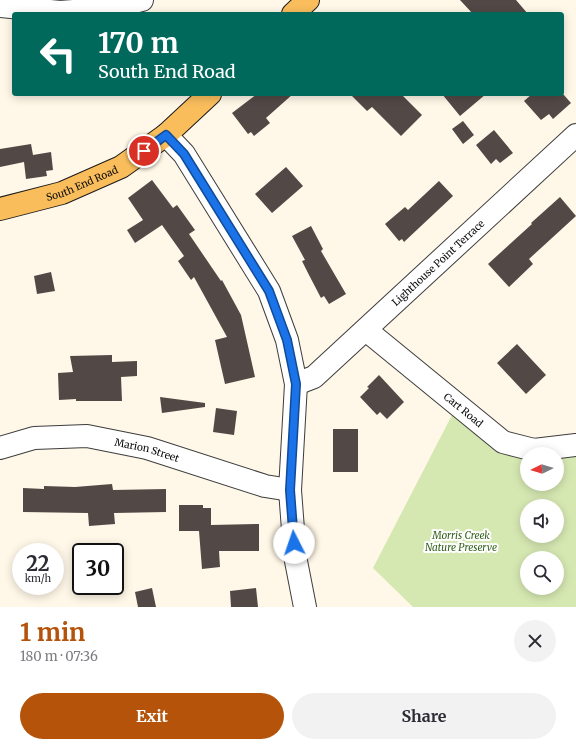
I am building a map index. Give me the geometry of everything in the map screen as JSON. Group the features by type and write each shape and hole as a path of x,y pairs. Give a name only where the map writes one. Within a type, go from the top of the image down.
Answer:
{"main road":[{"path":"295,12 308,0"},
{"name":"South End Road","path":"0,209 62,194 121,166 166,135 208,96"}],"street":[{"path":"0,6 60,12 113,8 142,0"},
{"path":"166,135 184,154 269,291 287,340 296,384 290,490 295,556 305,607"},
{"name":"Lighthouse Point Terrace","path":"296,384 314,377 576,135"},
{"name":"Cart Road","path":"366,330 503,442 534,450 576,445"},
{"name":"Marion Street","path":"0,448 34,438 87,436 147,448 265,486 290,490"}],"green space":[{"name":"Morris Creek Nature Preserve","path":"452,415 499,451 520,457 520,491 564,491 564,457 576,456 576,607 413,607 373,568"}],"building":[{"path":"460,0 516,0 526,12 471,12"},
{"path":"564,95 571,103 553,119 549,114 541,120 524,101 530,96"},
{"path":"254,96 291,96 266,118 270,123 254,136 251,132 248,134 232,113"},
{"path":"352,96 403,96 422,115 401,136 372,107 367,111"},
{"path":"444,96 484,96 460,116"},
{"path":"463,121 474,135 463,144 452,129"},
{"path":"494,130 513,153 500,163 496,159 491,164 476,145"},
{"path":"31,144 33,155 51,152 53,170 46,171 47,176 26,179 24,162 0,167 0,149"},
{"path":"286,167 303,186 272,213 255,194"},
{"path":"152,180 173,208 177,205 195,230 189,234 221,281 222,280 241,315 255,377 225,384 215,340 227,337 194,277 191,280 178,261 184,256 162,225 135,243 127,230 143,220 128,198"},
{"path":"439,181 453,196 404,242 402,239 399,241 385,224 405,207 408,210"},
{"path":"560,197 576,216 529,259 533,264 509,287 488,264"},
{"path":"311,226 323,249 321,251 346,294 329,304 324,296 321,298 302,261 305,260 292,236"},
{"path":"51,272 55,291 37,294 34,276"},
{"path":"517,344 546,375 526,394 497,363"},
{"path":"112,355 112,362 137,361 137,376 121,377 122,401 76,401 76,399 59,400 58,373 73,372 70,356"},
{"path":"379,375 404,402 387,419 380,412 377,415 360,397 369,388 367,387"},
{"path":"160,397 205,403 205,407 162,413"},
{"path":"216,408 237,411 234,435 213,432"},
{"path":"333,429 358,429 358,472 333,472"},
{"path":"112,484 113,490 166,489 166,512 114,513 115,524 89,526 88,513 23,512 23,488 44,489 44,486 75,487"},
{"path":"179,505 203,505 203,508 211,508 211,525 259,524 259,551 219,551 220,567 202,569 199,531 179,531"},
{"path":"152,588 156,607 138,607 135,592"},
{"path":"256,588 258,607 231,607 230,591"}],"route":[{"path":"144,151 166,135 184,154 245,250 269,291 287,340 296,384 290,490 294,543"}]}
